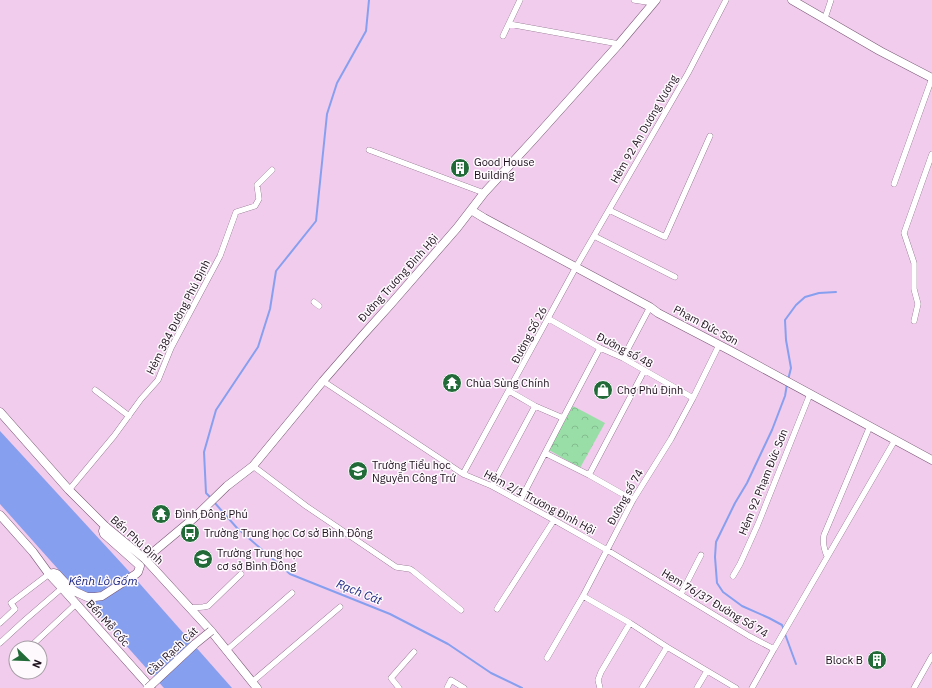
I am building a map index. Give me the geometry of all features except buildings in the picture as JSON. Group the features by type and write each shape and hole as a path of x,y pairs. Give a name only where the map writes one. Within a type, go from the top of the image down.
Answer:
{"street":[{"path":"503,36 520,0"},
{"path":"634,0 655,2"},
{"name":"Hẻm 92 An Dương Vương","path":"576,267 688,73 726,0"},
{"path":"792,0 932,78 894,184"},
{"path":"825,18 831,0"},
{"name":"Đường Trương Đình Hội","path":"145,558 194,518 227,486 253,466 323,380 457,228 484,193 655,2"},
{"path":"509,24 619,44"},
{"path":"609,210 665,237 710,136"},
{"path":"370,150 484,193"},
{"path":"914,321 918,304 914,289 914,263 904,233 932,154"},
{"name":"Hẻm 384 Đường Phú Định","path":"69,490 114,436 141,399 158,380 171,348 220,256 236,212 255,206 258,199 257,185 272,170"},
{"name":"Phạm Đức Sơn","path":"471,210 650,307 658,313 784,379 796,387 932,460"},
{"path":"594,236 675,277"},
{"name":"Đường Số 26","path":"463,474 576,267"},
{"name":"Đường số 48","path":"623,358 650,307"},
{"name":"Đường số 48","path":"548,319 600,348 623,358 693,398"},
{"name":"Đường số 74","path":"547,658 633,500 693,398 719,345"},
{"path":"520,501 600,348"},
{"path":"589,475 644,371"},
{"name":"Hẻm 2/1 Trương Đình Hội","path":"323,380 463,474 492,486 607,550"},
{"path":"95,390 129,416"},
{"path":"509,391 535,406 563,418"},
{"name":"Hẻm 92 Phạm Đức Sơn","path":"733,576 758,524 810,394"},
{"path":"492,486 535,406"},
{"name":"Bến Phú Định","path":"0,412 69,490 105,526 145,558 211,631 254,685"},
{"path":"827,556 823,541 824,535 870,426"},
{"path":"774,649 895,440"},
{"path":"545,453 589,475 633,500"},
{"path":"253,466 306,506 396,567 410,569 413,571 461,610"},
{"name":"Bến Mễ Cốc","path":"0,515 33,552 49,574 54,572 57,574 76,604 150,688"},
{"path":"497,609 554,520"},
{"path":"0,643 64,586 87,597 102,596 138,572 140,566 139,564 104,534 103,531 105,526"},
{"name":"Hem 76/37 Đường Số 74","path":"607,550 749,636 774,649 752,688"},
{"path":"681,594 701,556"},
{"path":"0,623 15,609 11,603 49,574"},
{"path":"190,608 208,606 241,574"},
{"path":"227,650 292,593"},
{"path":"582,596 630,623 736,688"},
{"path":"38,640 76,604"},
{"path":"254,685 340,607"},
{"path":"600,688 598,680 601,672 630,623"},
{"name":"Cầu Rạch Cát","path":"150,688 195,644 211,631"},
{"path":"642,688 667,647"},
{"path":"399,688 391,678 414,652"},
{"path":"914,688 932,656"},
{"path":"697,688 707,671"},
{"path":"447,688 451,680 464,688"}],"green space":[{"path":"573,406 605,423 580,468 549,450"}],"water":[{"name":"Kênh Lò Gốm","path":"0,431 125,567 232,688 164,688 0,504"}],"waterway":[{"path":"211,498 206,493 204,452 216,410 258,347 270,309 276,271 316,221 327,114 337,83 366,31 369,0"},
{"path":"788,380 791,368 786,340 785,320 796,305 805,297 819,293 836,292"},
{"path":"784,630 782,625 742,606 723,592 717,583 715,557 716,542 735,503 747,483 772,430 785,396 787,384"},
{"name":"Rạch Cát","path":"214,502 237,528 290,574 390,614 448,644 491,673 522,688"},
{"path":"785,634 796,664"}],"place":[{"name":"Good House Building","path":"460,168"},
{"name":"Chùa Sùng Chính","path":"452,383"},
{"name":"Chợ Phú Định","path":"603,390"},
{"name":"Trường Tiểu học Nguyễn Công Trứ","path":"358,471"},
{"name":"Đình Đông Phú","path":"161,514"},
{"name":"Trường Trung học Cơ sở Bình Đông","path":"190,533"},
{"name":"Trường Trung học cơ sở Bình Đông","path":"203,559"},
{"name":"Block B","path":"877,660"}]}
